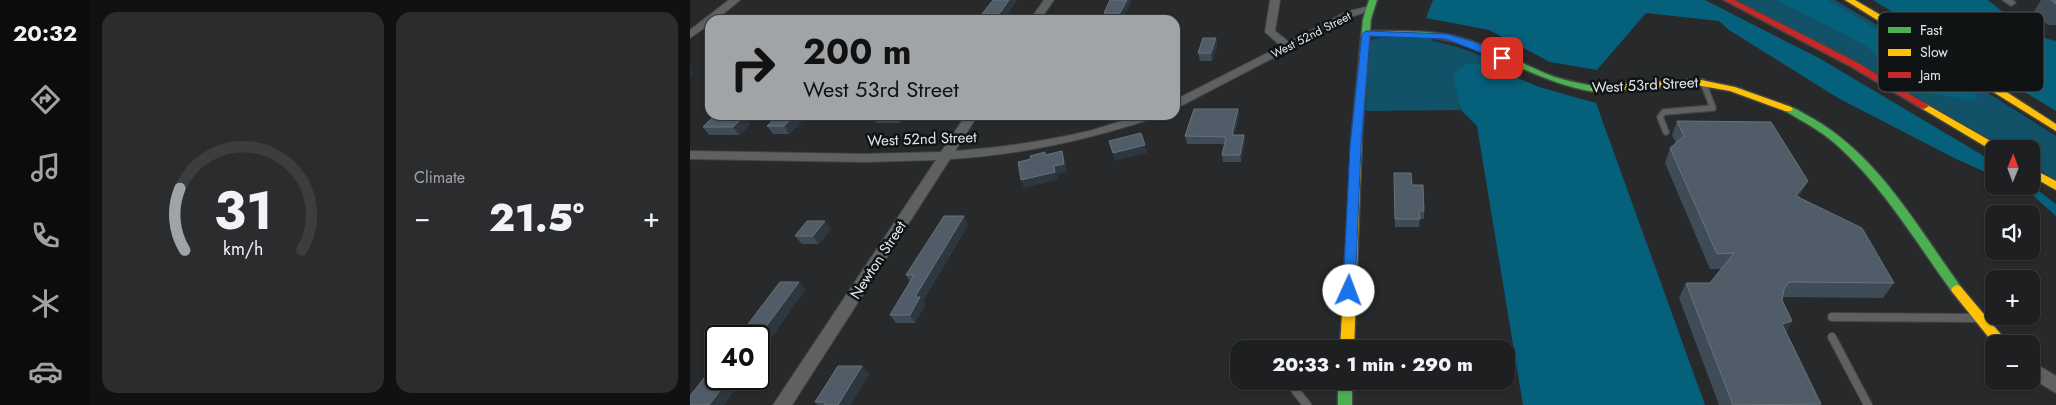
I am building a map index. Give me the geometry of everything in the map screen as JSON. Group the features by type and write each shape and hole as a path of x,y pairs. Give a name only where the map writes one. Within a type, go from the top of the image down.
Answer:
{"main road":[{"path":"1728,0 1878,79"},
{"path":"1849,0 1878,17"},
{"path":"1347,340 1356,146 1366,34 1371,5"},
{"name":"West 53rd Street","path":"1366,34 1447,36 1469,43 1553,81 1592,89 1625,89 1666,81 1703,82 1732,89 1779,106 1822,130 1856,156 1890,195 1978,318 1994,335"},
{"path":"1900,92 1985,142"},
{"path":"2000,92 2056,128"},
{"path":"2040,176 2056,186"},
{"path":"1344,405 1345,390"}],"street":[{"path":"715,15 735,0"},
{"path":"1038,15 1048,0"},
{"path":"1276,0 1270,32 1288,46"},
{"name":"West 52nd Street","path":"1180,101 1371,5"},
{"path":"690,34 705,23"},
{"name":"Newton Street","path":"782,405 969,120"},
{"name":"West 52nd Street","path":"690,154 945,157 1053,142 1104,130 1135,120"},
{"path":"2040,374 2056,386"}],"lane":[{"path":"1666,132 1660,117 1664,112 1713,108 1703,82"},
{"path":"1832,317 1978,318"},
{"path":"1832,337 1868,405"},
{"path":"1295,390 1307,405"}],"shaded area":[{"path":"1433,0 1705,0 1819,58 1985,157 1985,172 1838,98 1729,30 1719,21 1646,13 1597,70 1550,62 1489,30 1426,18"},
{"path":"1737,0 1835,0 1878,26 1878,78"},
{"path":"1776,0 1828,0 1878,31 1878,56 1863,44"},
{"path":"1873,0 1988,0 2003,12 1893,12"},
{"path":"1388,37 1432,38 1433,41 1461,48 1489,60 1503,71 1481,63 1454,74 1461,110 1366,111 1369,43 1373,39"},
{"path":"2044,38 2056,41 2056,111 2025,92 2044,92"},
{"path":"1481,63 1539,87 1596,103 1705,405 1523,405 1515,356 1515,340 1512,340 1477,126 1461,110 1453,74 1467,64"},
{"path":"1904,92 1986,92 2056,136 2056,180 2040,170 2040,140 1991,140"},
{"path":"1929,92 1973,92 1978,97 1974,101"},
{"path":"2040,192 2056,204 2056,216 2032,195 2040,195"}],"building":[{"path":"993,0 1009,0 999,14 982,14"},
{"path":"1110,0 1127,0 1120,13 1104,13"},
{"path":"1203,38 1216,38 1211,53 1198,53"},
{"path":"1194,109 1238,109 1232,135 1244,135 1240,155 1222,155 1226,137 1185,136"},
{"path":"710,120 740,120 733,127 703,127"},
{"path":"773,120 790,120 784,126 767,126"},
{"path":"1677,121 1771,122 1808,181 1796,196 1862,228 1894,283 1789,282 1784,289 1782,300 1792,321 1782,324 1821,404 1733,405 1686,283 1710,283 1734,253 1717,254 1670,148 1684,136"},
{"path":"1141,133 1145,145 1113,153 1109,141"},
{"path":"1062,151 1064,164 1054,166 1055,172 1021,180 1018,162 1031,159 1030,156 1045,152 1045,155"},
{"path":"1394,173 1411,173 1412,185 1423,185 1424,211 1419,211 1420,219 1395,219"},
{"path":"944,216 964,216 915,297 920,297 910,315 890,315 914,275 906,275"},
{"path":"807,221 825,221 813,236 795,236"},
{"path":"780,282 799,282 767,325 747,325"},
{"path":"838,366 862,366 838,405 824,405 826,402 815,402"},
{"path":"705,377 705,390 721,390 709,405 690,405 690,396"}],"traffic: fast":[{"path":"1357,133 1367,19 1373,0"},
{"path":"1366,34 1391,33 1441,36 1482,48 1529,70 1561,82 1595,89"},
{"path":"1788,109 1817,125 1842,144 1864,165 1884,188 1957,290"},
{"path":"1345,390 1345,405"}],"traffic: slow":[{"path":"1849,0 1878,17"},
{"path":"1595,89 1696,82 1732,89 1788,109"},
{"path":"2000,92 2056,128"},
{"path":"1924,106 1985,142"},
{"path":"1347,340 1357,133"},
{"path":"2040,176 2056,186"},
{"path":"1957,290 1994,335"}],"traffic: jam":[{"path":"1728,0 1878,79"},
{"path":"1900,92 1924,106"}],"route":[{"path":"1349,291 1356,146 1366,34 1434,34 1447,36 1469,43 1502,58"}]}
